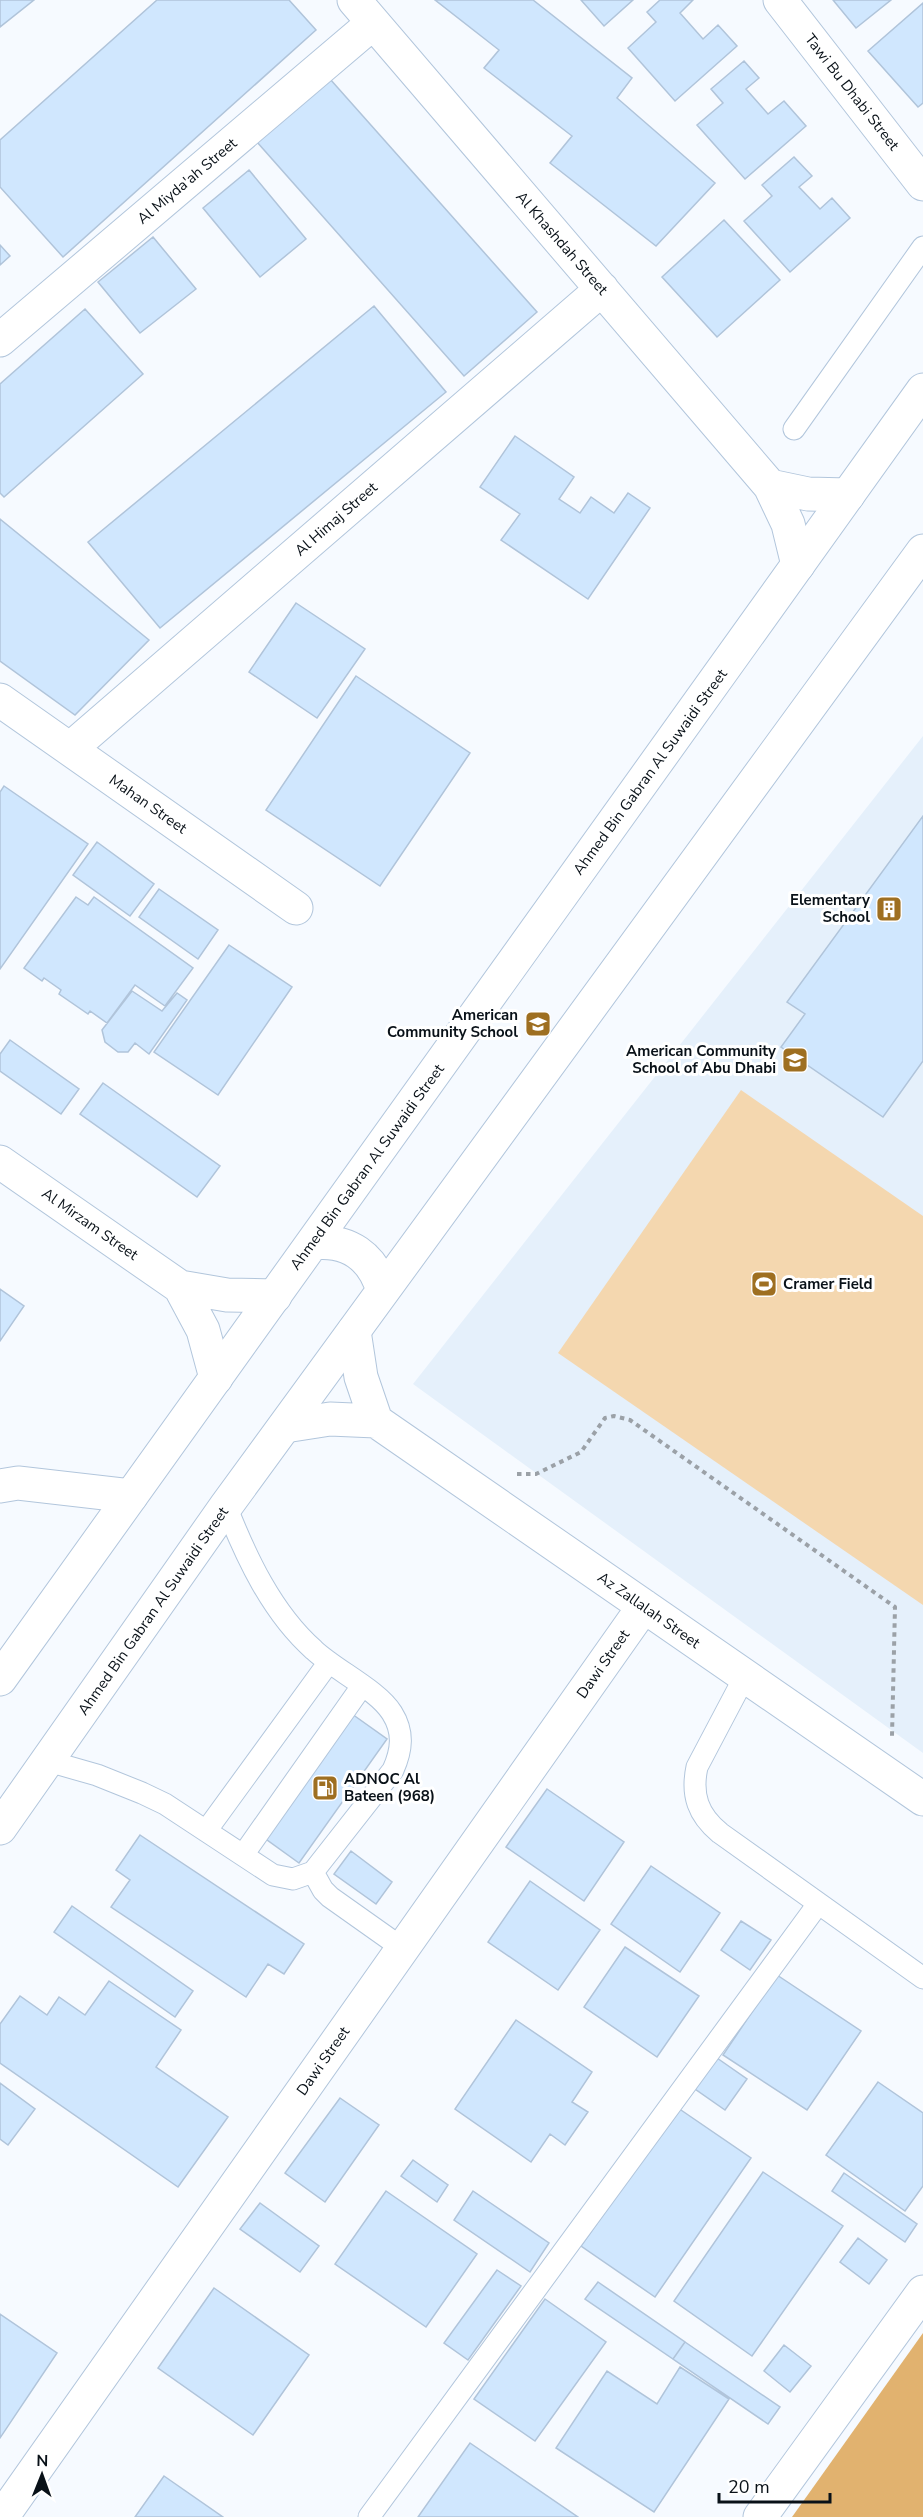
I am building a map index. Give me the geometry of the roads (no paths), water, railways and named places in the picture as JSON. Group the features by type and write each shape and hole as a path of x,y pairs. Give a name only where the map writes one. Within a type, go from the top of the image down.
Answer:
{"street":[{"name":"Tawi Bu Dhabi Street","path":"780,0 923,184"},
{"name":"Al Khashdah Street","path":"363,11 770,486 788,524 798,565"},
{"name":"Al Miyda'ah Street","path":"0,340 363,11"},
{"name":"Al Himaj Street","path":"70,749 602,289"},
{"name":"Ahmed Bin Gabran Al Suwaidi Street","path":"0,1679 923,390"},
{"path":"770,486 808,494 848,495"},
{"name":"Ahmed Bin Gabran Al Suwaidi Street","path":"0,1828 226,1506 923,551"},
{"name":"Mahan Street","path":"0,700 296,908"},
{"name":"Al Mirzam Street","path":"0,1162 180,1287 227,1295 275,1296"},
{"path":"313,1243 328,1241 358,1252 370,1262 379,1276 383,1291"},
{"name":"Al Mirzam Street","path":"180,1287 203,1330 216,1378"},
{"path":"285,1426 330,1419 376,1420 361,1377 354,1331"},
{"name":"Az Zallalah Street","path":"376,1420 923,1799"},
{"path":"0,1486 18,1483 131,1496"},
{"name":"Dawi Street","path":"2,2517 644,1605"},
{"path":"760,2517 923,2292"}],"lane":[{"path":"794,429 923,247"},
{"path":"48,1761 97,1775 142,1793 273,1875 293,1879 313,1872 393,1770 399,1758 401,1734 391,1711 362,1686 313,1650 269,1595 251,1564 226,1506"},
{"path":"206,1831 329,1662"},
{"path":"745,1676 698,1767 694,1782 695,1797 700,1811 708,1824 923,1978"},
{"path":"243,1855 362,1686"},
{"path":"313,1872 323,1890 330,1897 402,1948"},
{"path":"369,2517 818,1904"}],"place":[{"name":"Elementary School","path":"889,909"},
{"name":"American Community School","path":"538,1024"},
{"name":"American Community School of Abu Dhabi","path":"795,1060"},
{"name":"Cramer Field","path":"764,1284"},
{"name":"ADNOC Al Bateen (968)","path":"325,1788"}]}
